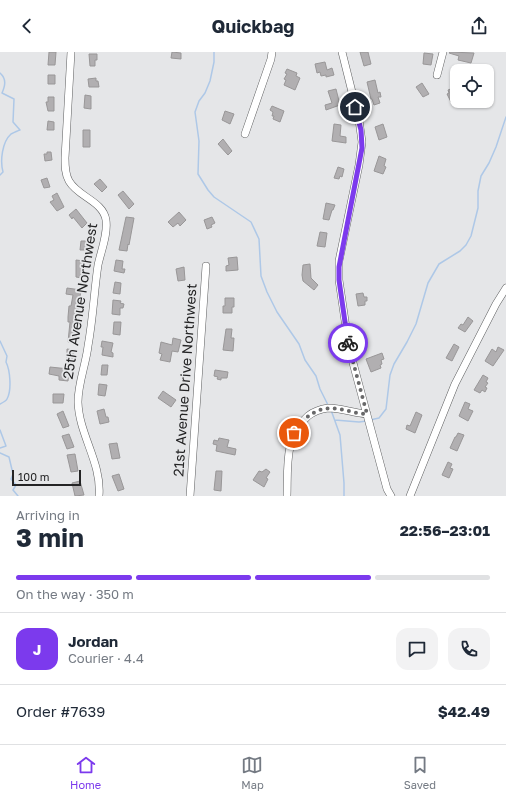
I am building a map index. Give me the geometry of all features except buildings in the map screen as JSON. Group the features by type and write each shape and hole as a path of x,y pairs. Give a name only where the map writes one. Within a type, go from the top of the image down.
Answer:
{"street":[{"name":"25th Avenue Northwest","path":"71,52 65,158 66,174 74,187 101,209 106,219 94,291 88,347 78,401 80,422 98,478 99,496"},
{"path":"245,134 271,59 272,52"},
{"path":"342,52 359,120 362,142 359,164 339,261 339,280 349,348 387,489 391,496"},
{"path":"438,75 443,52"},
{"name":"21st Avenue Drive Northwest","path":"190,496 206,266"},
{"path":"410,496 457,380 496,304 506,288"},
{"path":"287,496 288,460 291,441 294,433 303,420 311,414 326,408 337,408 367,414"}],"waterway":[{"path":"214,52 214,62 210,81 195,112 199,141 198,174 214,197 251,222 259,239 261,276 267,292 277,312 299,344 305,360 316,376 320,389 328,405"},
{"path":"0,73 4,78 5,85 2,93 14,99 13,122 20,130 8,137 2,157 3,172 0,175"},
{"path":"370,420 379,418 386,409 390,375 394,364 416,324 428,283 439,264 460,251 466,245 471,236 478,208 478,191 481,176 496,147 506,117"},
{"path":"0,341 7,356 6,362 10,385 10,391 7,399 0,404"},
{"path":"331,410 340,435 344,496"},
{"path":"335,420 359,422 367,421"},
{"path":"0,430 6,446 0,448"},
{"path":"0,453 9,457 13,474 11,479 16,485 13,490 18,496"}],"way so far":[{"path":"294,433 303,420 316,411 326,408 337,408 367,414 352,363 348,343"}],"route":[{"path":"348,343 344,324 339,267 340,255 362,148 361,130 355,107"}]}
